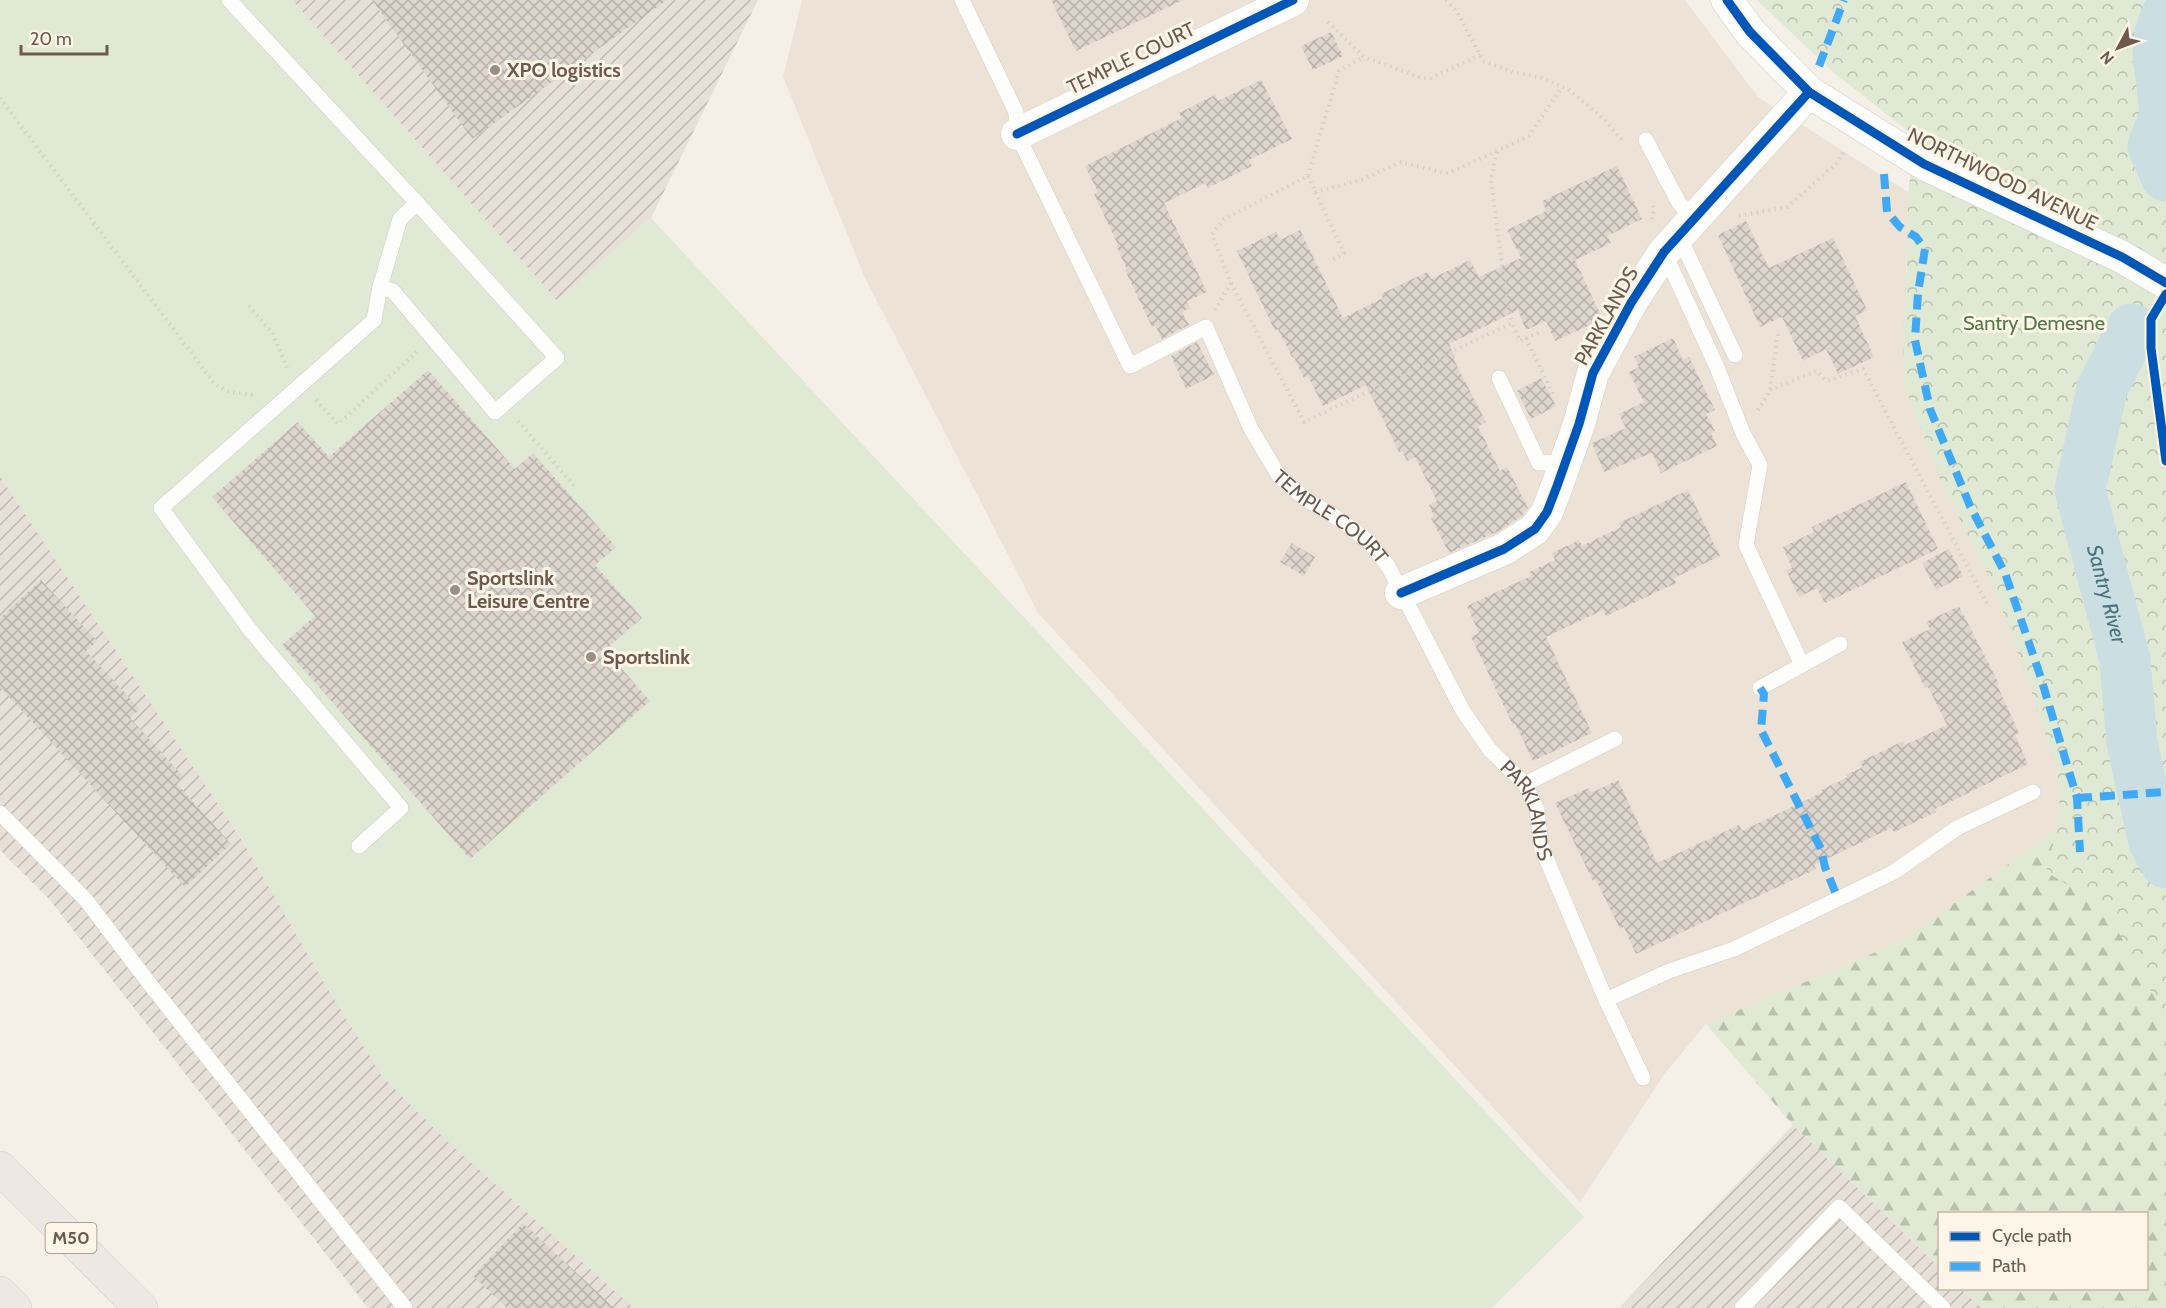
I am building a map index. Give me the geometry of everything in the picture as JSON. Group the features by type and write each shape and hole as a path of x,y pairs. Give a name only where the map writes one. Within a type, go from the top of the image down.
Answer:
{"highway":[{"name":"M50","path":"0,1168 141,1308"},
{"path":"0,1293 15,1308"}],"street":[{"name":"TEMPLE COURT","path":"1017,134 1293,0"},
{"name":"NORTHWOOD AVENUE","path":"1727,0 1750,32 1809,92 1924,164 2122,257 2166,283"},
{"name":"PARKLANDS","path":"1401,593 1504,549 1535,529 1547,512 1570,449 1593,373 1631,303 1679,236 1809,92"}],"lane":[{"path":"229,0 417,203 556,358 495,412 393,291 380,288"},
{"path":"962,0 1016,112 1017,134 1130,366 1206,327"},
{"path":"1646,140 1678,203 1679,236 1716,365 1743,433 1760,465 1746,545 1802,665"},
{"path":"359,846 401,808 251,631 161,508 374,320 380,288 400,219 417,203"},
{"path":"1679,236 1735,355"},
{"name":"TEMPLE COURT","path":"1206,327 1251,429 1279,476 1304,498 1342,521 1369,542 1388,566 1401,593"},
{"path":"1498,378 1539,463 1570,449"},
{"name":"PARKLANDS","path":"1401,593 1462,711 1490,750 1525,784 1537,810 1540,846 1606,1000 1643,1078"},
{"path":"1760,688 1840,644"},
{"path":"1525,784 1615,740"},
{"path":"1606,1000 1669,971 1734,949 1894,872 1957,828 2033,792"},
{"path":"0,813 86,900 405,1308"},
{"path":"1742,1308 1839,1207 1943,1308"}],"path":[{"path":"1446,0 1457,12 1483,61 1513,72 1539,77 1562,87 1604,119 1628,147"},
{"path":"1328,22 1364,57 1422,78 1431,78 1480,55"},
{"path":"1333,260 1344,253 1308,176 1339,71 1364,57"},
{"path":"1315,192 1361,180 1401,162 1446,173 1529,136 1562,87"},
{"path":"0,98 214,383 229,392 260,395"},
{"path":"1650,193 1654,211 1649,233 1679,236 1716,220 1787,207 1838,162 1844,150"},
{"path":"1497,151 1491,179 1504,281 1512,323 1520,341 1539,332"},
{"path":"1308,176 1224,219 1212,234 1231,283 1304,422 1512,323"},
{"path":"1206,327 1231,283"},
{"path":"2151,319 2151,348 2166,461"},
{"path":"1743,433 1770,390 1778,332"},
{"path":"1526,338 1570,449"},
{"path":"1770,390 1816,371 1827,381 1863,369 1989,607"},
{"path":"282,377 289,370"},
{"path":"504,404 576,488"}],"shaded area":[{"path":"292,0 758,0 651,218 557,301"},
{"path":"802,0 1685,0 1758,97 1908,192 1904,384 1940,479 1993,585 2025,672 2058,775 2060,796 2056,830 1902,941 1706,1024 1665,1073 1580,1202 1038,613 865,278 783,77"},
{"path":"0,476 240,837 328,989 382,1076 445,1139 634,1308 368,1308 49,899 0,850"},
{"path":"1793,1125 1938,1266 1938,1290 1962,1290 1982,1308 1619,1308"}],"green space":[{"name":"Sportslink","path":"0,0 292,0 557,301 651,218 1584,1217 1492,1308 634,1308 445,1139 382,1076 328,989 240,837 0,476"},
{"name":"Santry Demesne","path":"1757,0 2166,0 2166,1018 2104,906 2046,872 2056,830 2060,796 2058,775 2025,672 1993,585 1940,479 1904,384 1903,317 1907,270 1908,192 1916,137 1834,73"},
{"path":"1908,192 2128,302 2166,324 2166,1308 1982,1308 1962,1290 2148,1290 2148,1212 1938,1212 1938,1266 1793,1125 1706,1024 1902,941 2056,830 2060,796 2058,775 2025,672 1993,585 1940,479 1904,384 1903,317 1907,270"}],"building":[{"name":"XPO logistics","path":"372,0 667,0 472,139"},
{"path":"1051,0 1183,0 1076,51"},
{"path":"1331,32 1343,56 1313,70 1301,46"},
{"path":"1261,80 1292,139 1249,160 1252,166 1208,188 1205,183 1164,203 1207,292 1187,301 1190,308 1182,312 1189,325 1162,339 1155,325 1152,327 1125,270 1127,269 1116,246 1118,245 1094,194 1098,192 1085,166 1182,118 1179,113 1215,95 1218,101"},
{"path":"1617,166 1642,219 1607,236 1611,243 1575,260 1601,320 1555,341 1546,321 1526,330 1518,310 1449,344 1455,357 1453,358 1486,422 1478,426 1500,471 1507,467 1528,508 1522,516 1499,531 1449,553 1431,518 1434,516 1429,505 1437,501 1415,457 1407,461 1402,451 1399,452 1366,385 1323,406 1308,376 1304,378 1278,329 1275,331 1237,251 1276,232 1280,240 1300,230 1343,318 1383,298 1381,294 1427,272 1431,279 1470,260 1479,277 1521,258 1507,230 1546,211 1542,201"},
{"path":"1746,221 1769,268 1833,238 1867,310 1855,316 1874,357 1838,374 1826,349 1803,361 1782,317 1760,327 1718,235"},
{"path":"1673,338 1683,360 1689,357 1715,410 1706,414 1715,431 1711,433 1717,446 1661,473 1652,453 1604,472 1592,443 1626,428 1619,414 1644,402 1629,372 1639,367 1634,357"},
{"path":"1197,342 1214,375 1186,389 1171,356"},
{"name":"Sportslink Leisure Centre","path":"428,370 515,469 533,453 616,547 595,565 642,618 605,650 650,701 470,859 282,645 315,616 212,497 298,422 329,457"},
{"path":"1541,378 1556,406 1531,419 1517,391"},
{"path":"1906,482 1938,549 1825,603 1817,588 1799,597 1786,570 1792,568 1783,547 1814,532 1812,527"},
{"path":"1688,490 1720,556 1674,578 1676,583 1606,616 1603,610 1546,637 1592,733 1533,761 1471,637 1479,633 1467,606 1531,576 1529,572 1555,560 1552,553 1579,540 1582,546 1621,527 1619,523"},
{"path":"1292,543 1315,557 1304,576 1280,562"},
{"path":"1949,549 1963,576 1936,590 1922,563"},
{"path":"41,580 97,641 86,651 140,709 130,718 183,776 176,783 231,844 185,887 0,687 0,618"},
{"path":"1959,606 1999,684 1997,685 2019,733 2015,735 2028,764 1935,809 1936,812 1894,832 1891,828 1814,865 1816,869 1636,954 1624,927 1620,929 1596,880 1593,881 1555,803 1589,788 1591,793 1618,780 1657,863 1739,825 1742,831 1823,792 1821,790 1863,767 1860,762 1903,741 1905,745 1947,725 1902,642 1930,629 1926,622"},
{"path":"523,1223 614,1308 507,1308 473,1276"}],"waterway":[{"name":"Santry River","path":"2166,16 2160,33 2158,58 2165,116 2153,146 2166,176"},
{"name":"Santry River","path":"2132,329 2102,389 2080,490 2125,660 2132,743 2154,842 2166,863"}],"marked path":[{"path":"1819,66 1844,0"},
{"path":"1884,174 1887,212 1900,227 1916,237 1925,249 1918,293 1915,340 1930,409 1970,506 2005,573 2040,675 2077,798 2080,852"},
{"path":"1760,688 1764,694 1761,730 1821,849 1825,867 1838,899"},
{"path":"2077,798 2166,792"}],"cycle path":[{"path":"1017,134 1293,0"},
{"path":"1727,0 1750,32 1809,92 1924,164 2122,257 2166,283"},
{"path":"1401,593 1504,549 1535,529 1547,512 1557,486 1579,424 1593,373 1631,303 1664,252 1809,92"},
{"path":"2166,294 2151,319 2151,348 2166,461"}],"place":[{"name":"XPO logistics","path":"495,70"},
{"name":"Sportslink Leisure Centre","path":"455,590"},
{"name":"Sportslink","path":"591,657"}]}
